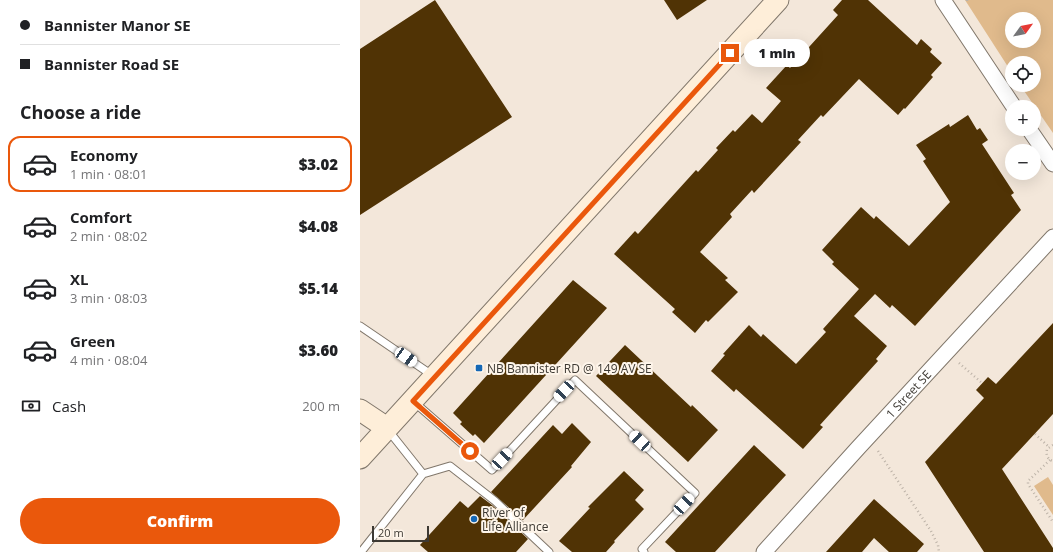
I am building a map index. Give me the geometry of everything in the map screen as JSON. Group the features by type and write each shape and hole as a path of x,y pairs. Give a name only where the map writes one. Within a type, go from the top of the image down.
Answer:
{"street":[{"path":"360,458 778,0"},
{"path":"943,0 1009,100"},
{"path":"1034,136 1053,164"},
{"name":"1 Street SE","path":"764,552 1053,237"},
{"path":"360,410 387,428"}],"lane":[{"path":"360,326 434,377"},
{"path":"413,401 492,470 575,380 695,493 642,549 644,552"},
{"path":"387,428 423,474"},
{"path":"361,552 423,474 450,466 495,501 549,552"}],"path":[{"path":"959,363 982,383"},
{"path":"1035,434 1049,447"},
{"path":"1053,445 1049,447 1046,454 1052,460 1028,481 1028,484 1053,522"},
{"path":"877,449 931,532 938,545 939,552"}],"shaded area":[{"path":"965,0 1053,0 1053,133 1041,116 1041,100 1030,100 1025,92 1041,92 1041,56 1005,56 1005,62"},
{"path":"1048,477 1053,485 1053,515 1034,486"}],"building":[{"path":"435,0 512,117 360,215 360,49"},
{"path":"664,0 707,0 677,20"},
{"path":"842,0 868,0 917,45 921,39 932,49 930,52 942,63 931,75 933,77 898,115 859,79 823,117 821,115 798,140 801,142 754,193 752,190 730,214 732,217 700,252 728,278 725,280 738,292 708,322 706,320 695,333 672,312 675,309 614,254 635,231 638,234 696,170 698,172 718,150 716,148 733,130 735,132 752,114 762,123 781,101 766,88 787,65 790,68 838,15 833,10"},
{"path":"968,115 977,130 980,128 988,140 982,144 1014,193 1011,195 1021,210 915,326 892,305 890,308 875,294 854,316 887,346 876,359 878,361 820,425 823,427 803,449 736,389 734,392 711,371 725,355 723,354 749,325 761,337 763,334 796,364 826,332 823,329 859,289 832,264 834,262 822,250 861,207 874,219 876,216 909,246 950,202 923,161 926,159 916,145 949,124 950,127"},
{"path":"573,280 607,308 484,443 475,434 473,436 460,424 462,422 453,413"},
{"path":"1053,323 1053,414 1002,469 1053,548 1053,552 984,552 925,462 984,398 976,390 988,377 996,384"},
{"path":"625,345 691,407 692,405 718,430 688,462 596,376"},
{"path":"572,423 591,442 571,466 572,467 523,520 491,492 553,425 562,434"},
{"path":"754,445 786,475 715,552 676,552 665,542"},
{"path":"624,471 644,490 635,500 644,509 614,541 615,542 606,552 572,552 559,541 590,508 588,507"},
{"name":"River of Life Alliance","path":"480,496 492,505 528,539 516,552 428,552 420,545 460,501 468,508"},
{"path":"874,499 924,544 917,552 889,552 874,538 862,552 826,552"}],"place":[{"name":"NB Bannister RD @ 149 AV SE","path":"479,368"},
{"name":"River of Life Alliance","path":"474,519"}],"route":[{"path":"470,451 413,401 730,53"}]}
